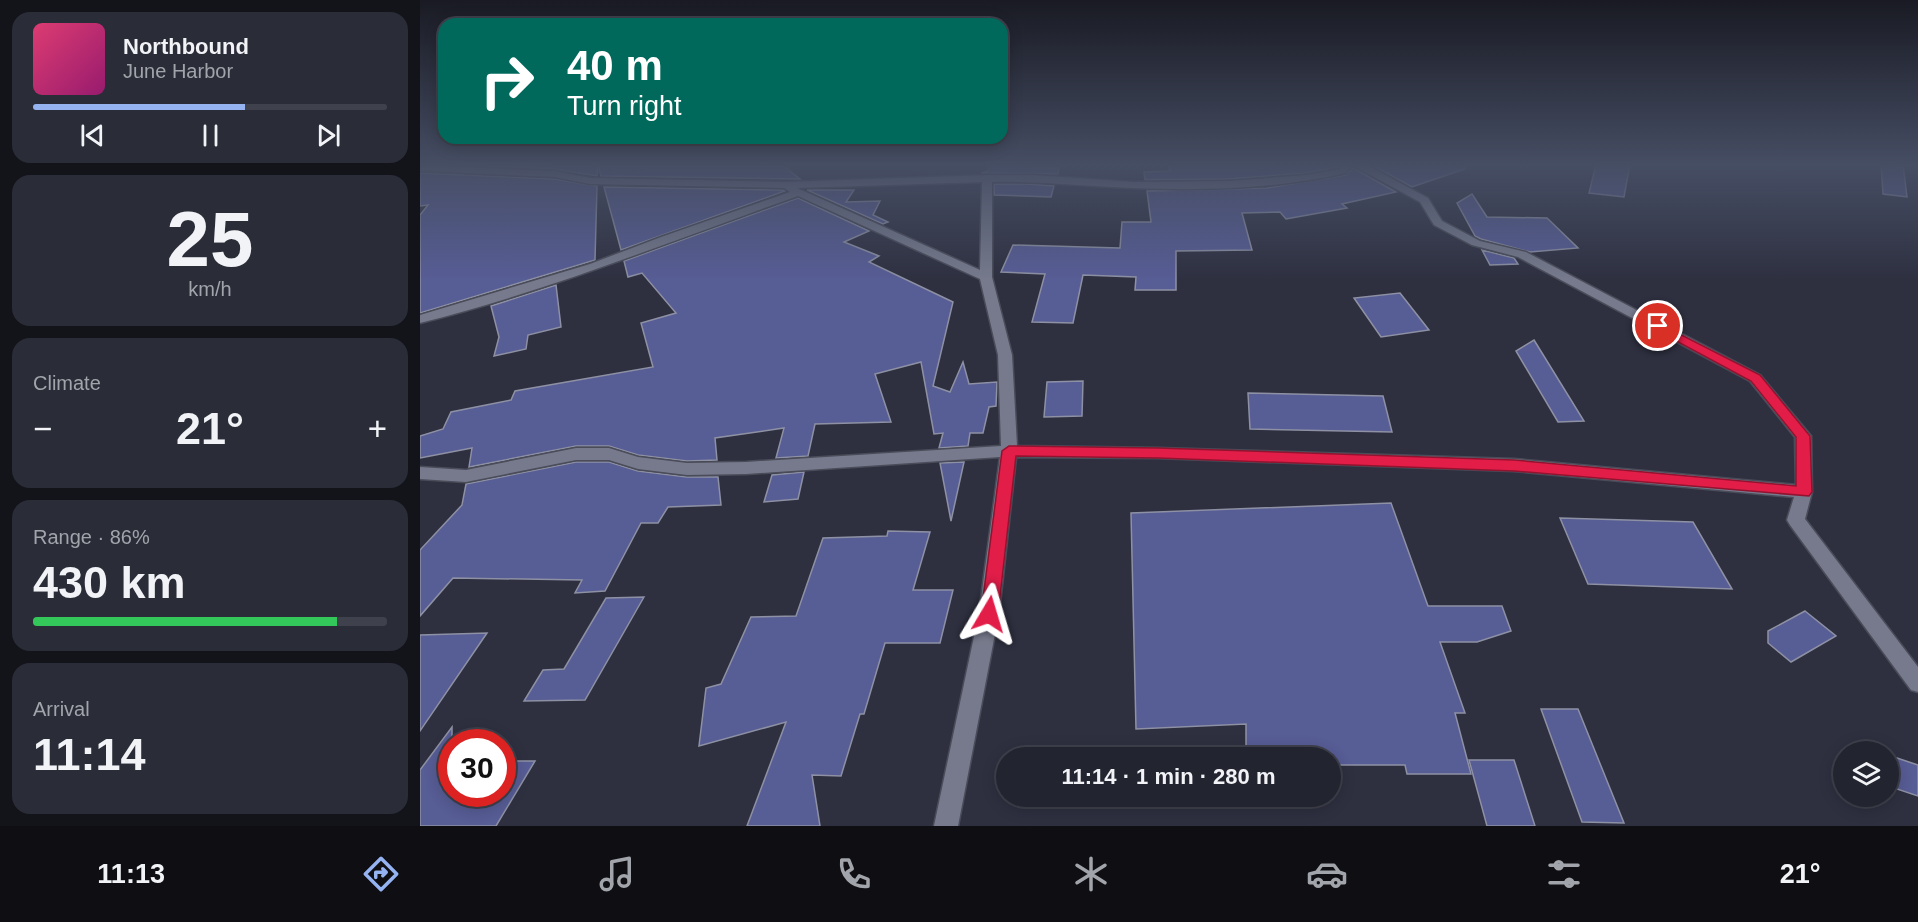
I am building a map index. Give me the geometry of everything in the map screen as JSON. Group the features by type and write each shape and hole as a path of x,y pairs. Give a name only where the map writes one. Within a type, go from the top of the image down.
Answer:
{"street":[{"path":"420,319 594,267 665,239 770,203"},
{"path":"818,203 986,278"},
{"path":"946,826 989,614 1009,451 1005,355 986,278 987,203"},
{"path":"1426,203 1438,223 1476,243 1521,254 1755,378 1803,436 1804,492 1796,520 1918,683"},
{"path":"420,473 465,476 576,454 609,454 638,463 687,469 746,468 1009,451 1158,453 1514,465 1804,492"}],"building":[{"path":"420,203 597,203 595,260 420,313 420,215 428,205 420,206"},
{"path":"608,203 753,203 621,250"},
{"path":"785,203 808,203 869,231 844,242 879,256 869,262 953,302 933,386 950,392 963,362 969,384 997,382 996,406 989,407 983,433 970,433 968,446 939,448 943,433 934,434 921,362 875,374 891,422 815,424 808,456 776,458 784,428 715,438 717,460 687,461 638,455 609,446 576,446 469,467 472,448 420,458 420,436 443,429 451,412 511,400 515,391 653,367 641,323 676,313 642,273 628,277 624,261"},
{"path":"835,203 879,203 873,215 888,222 883,224"},
{"path":"1148,203 1349,203 1342,204 1347,208 1286,219 1280,212 1242,213 1252,250 1176,251 1176,290 1135,290 1136,277 1083,275 1073,323 1032,322 1045,274 1001,272 1013,245 1120,248 1122,222 1151,222"},
{"path":"1457,203 1478,203 1487,217 1547,218 1578,248 1530,252 1481,239 1475,236"},
{"path":"1482,250 1514,258 1518,264 1490,265"},
{"path":"556,285 561,327 528,335 526,349 494,356 499,337 491,306"},
{"path":"1400,293 1429,330 1381,337 1354,298"},
{"path":"1534,340 1584,421 1558,422 1516,351"},
{"path":"1083,381 1082,416 1044,417 1047,382"},
{"path":"1248,393 1383,396 1392,432 1250,429"},
{"path":"576,462 609,462 638,471 687,477 718,477 721,505 668,507 658,523 641,523 605,591 575,593 582,580 453,578 420,616 420,550 462,505 466,484"},
{"path":"964,462 951,521 940,463"},
{"path":"804,472 798,499 764,502 772,475"},
{"path":"1391,503 1428,606 1502,606 1511,631 1477,642 1440,642 1465,713 1455,713 1471,774 1407,774 1405,765 1341,765 1341,747 1246,747 1246,724 1136,729 1131,513"},
{"path":"1560,518 1693,522 1732,589 1588,584"},
{"path":"888,531 930,532 913,590 953,590 940,643 885,643 864,714 860,714 841,776 812,775 820,826 747,826 786,722 699,746 706,688 721,684 751,617 796,616 823,538 887,536"},
{"path":"644,597 585,700 524,701 543,670 564,669 606,598"},
{"path":"1805,611 1836,636 1791,662 1768,643 1768,631"},
{"path":"487,633 420,731 420,635"},
{"path":"1541,709 1578,709 1624,823 1582,822"},
{"path":"438,746 438,807 507,807 496,826 420,826 420,770"},
{"path":"1899,759 1918,765 1918,796 1899,790"},
{"path":"1469,760 1514,760 1535,826 1487,826"},
{"path":"516,761 535,761 516,793"}],"route":[{"path":"989,614 1009,451 1158,453 1514,465 1804,492 1803,436 1755,378 1658,326"}]}
